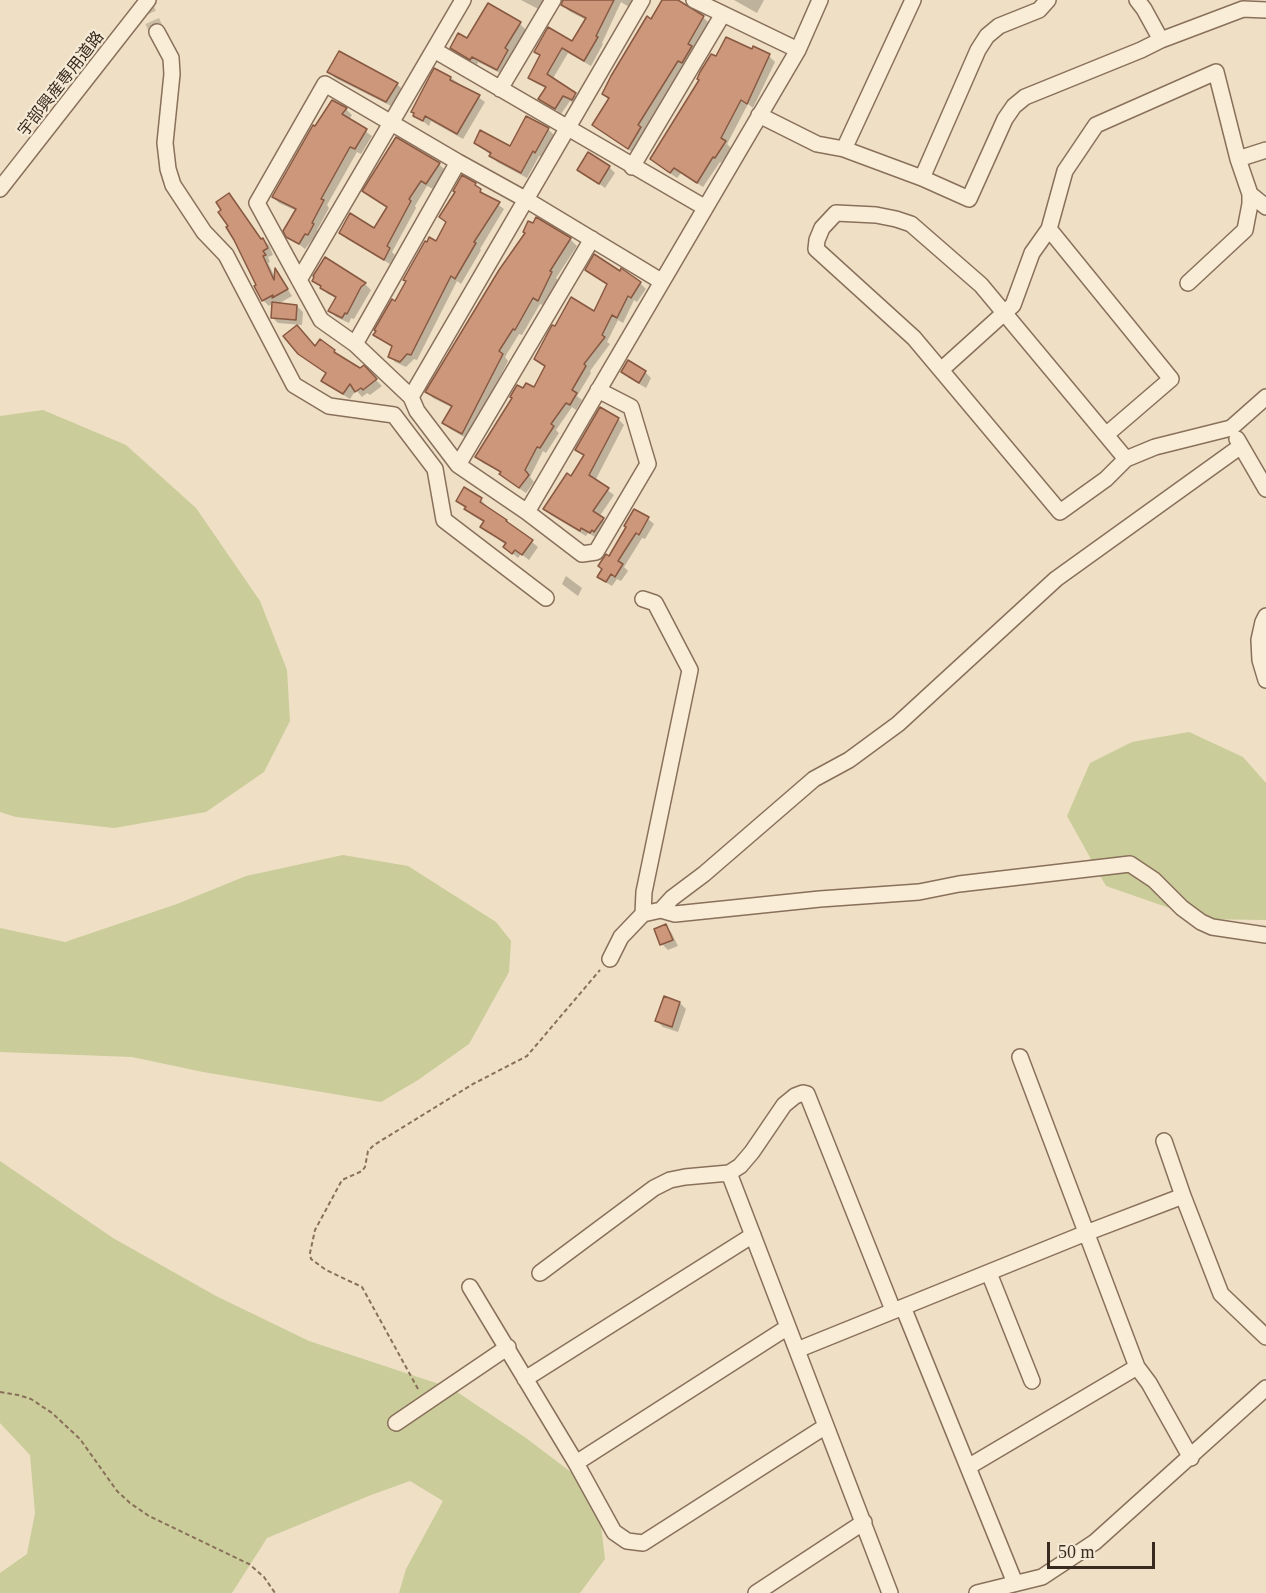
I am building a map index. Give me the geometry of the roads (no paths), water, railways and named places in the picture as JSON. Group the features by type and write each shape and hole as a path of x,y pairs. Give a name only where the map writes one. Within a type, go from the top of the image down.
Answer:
{"street":[{"name":"宇部興産専用道路","path":"0,189 148,0"},
{"path":"299,280 463,0"},
{"path":"500,89 553,0"},
{"path":"411,397 642,0"},
{"path":"694,0 798,50"},
{"path":"527,512 798,50 820,0"},
{"path":"844,149 913,0"},
{"path":"922,178 978,50 987,36 999,26 1039,10 1048,0"},
{"path":"1137,0 1161,40"},
{"path":"759,115 817,144 844,149 922,178 969,199 1005,119 1014,106 1025,97 1161,40 1243,9 1266,10"},
{"path":"632,167 723,14"},
{"path":"157,32 171,58 172,74 165,143 168,169 173,185 204,232 226,255 294,385 328,406 394,415 435,469 444,520 546,598"},
{"path":"434,50 704,207"},
{"path":"941,370 1013,305 1032,253 1049,229 1065,171 1096,125 1216,72 1250,194 1245,230 1188,283"},
{"path":"598,390 631,407 648,464 596,552 582,554 527,512 458,465 417,411 411,397 355,344 321,320 256,203 325,84 525,199 661,281"},
{"path":"1239,159 1266,150"},
{"path":"355,344 458,162"},
{"path":"1250,194 1266,207"},
{"path":"1126,459 981,285 911,224 876,215 836,213 822,228 816,249 914,338 1060,512 1106,479 1126,459 1155,447 1231,428 1266,397"},
{"path":"1049,229 1171,379 1107,434"},
{"path":"458,465 592,239"},
{"path":"1231,428 1266,489"},
{"path":"661,910 672,898 704,874 814,778 849,760 898,724 1056,579 1241,446"},
{"path":"643,599 655,603 690,670 644,892 643,914"},
{"path":"1266,616 1259,640 1260,660 1266,680"},
{"path":"610,959 621,937 643,914 661,910 675,914 820,899 919,892 959,884 1130,864 1154,880 1182,908 1201,922 1212,927 1266,934"},
{"path":"1020,1057 1137,1367 1149,1383 1191,1458"},
{"path":"540,1273 654,1188 670,1180 729,1173 740,1166 784,1106 795,1096 807,1094 968,1467 1015,1583"},
{"path":"1164,1141 1221,1294 1266,1337"},
{"path":"729,1173 890,1593"},
{"path":"797,1350 1183,1196"},
{"path":"525,1379 753,1235"},
{"path":"988,1273 1032,1381"},
{"path":"470,1287 508,1347 614,1532 627,1540 643,1543 826,1426"},
{"path":"576,1463 788,1327"},
{"path":"396,1424 508,1347"},
{"path":"968,1467 1137,1367"},
{"path":"977,1593 1042,1577 1095,1542 1191,1458 1266,1388"},
{"path":"756,1593 864,1522"}],"tunnel":[{"path":"143,0 157,32"}]}
